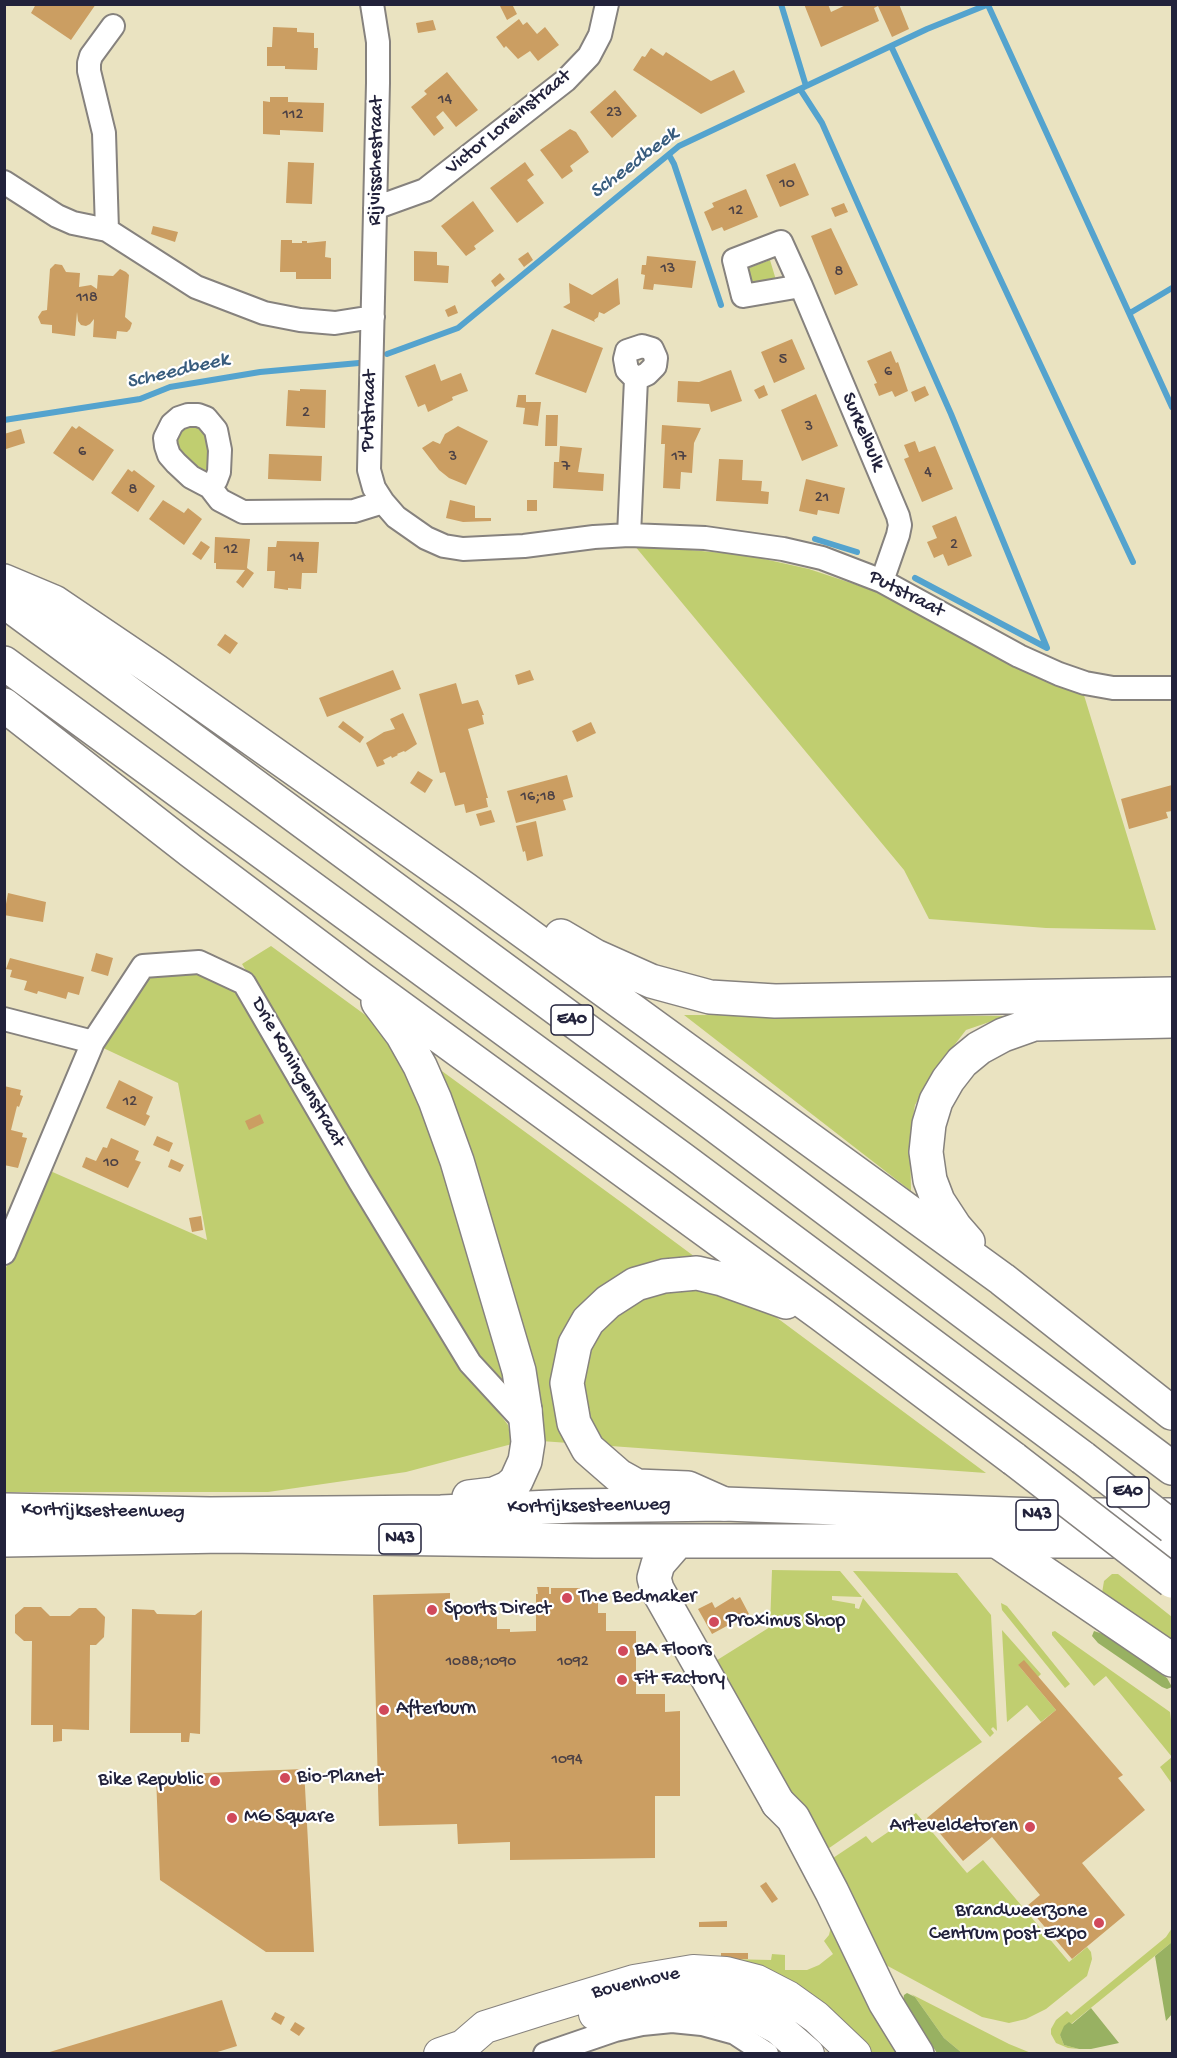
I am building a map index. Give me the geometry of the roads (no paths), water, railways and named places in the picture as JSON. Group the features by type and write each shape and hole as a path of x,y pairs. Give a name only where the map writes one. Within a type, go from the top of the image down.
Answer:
{"main road":[{"path":"4,581 63,608 465,889 1002,1279 1173,1413"},
{"name":"E40","path":"4,601 1173,1468"},
{"name":"E40","path":"4,663 682,1159 1173,1527"},
{"path":"4,705 191,852 361,979 822,1315 1173,1581"},
{"path":"465,889 509,906 595,956 651,981 710,997 775,1001 1173,994"},
{"path":"361,979 402,1034 435,1100 485,1249 519,1371 528,1442 525,1461 516,1481 508,1488 494,1494 451,1501 441,1512"},
{"path":"1002,1279 956,1227 938,1201 930,1180 926,1152 929,1124 936,1101 948,1080 962,1062 979,1048 1003,1035 1034,1024 1173,1021"},
{"path":"724,1504 688,1488 637,1486 619,1476 588,1449 574,1424 567,1383 575,1344 588,1321 608,1302 636,1284 664,1276 697,1273 722,1279 822,1315"},
{"name":"Kortrijksesteenweg","path":"4,1510 162,1514 441,1512 573,1506 724,1504 1037,1515 1173,1515"},
{"name":"Kortrijksesteenweg","path":"4,1540 224,1536 678,1541 1173,1541"},
{"path":"678,1541 658,1564 654,1578 657,1589 778,1803 793,1818 885,2002 917,2054"},
{"path":"997,1541 1173,1660"}],"street":[{"name":"Rijvisschestraat","path":"372,4 378,42 373,317"},
{"name":"Victor Loreinstraat","path":"375,208 425,190 566,80 589,56 600,35 607,4"},
{"path":"107,230 104,133 88,71 91,56 113,26"},
{"path":"4,182 57,216 74,223 107,230 196,287 264,313 300,320 335,323 373,317"},
{"name":"Surkelbulk","path":"801,286 898,516 900,525 898,535 882,580"},
{"name":"Putstraat","path":"373,317 369,470 374,488 382,502 402,522 426,538 444,546 463,549 524,546 629,535 705,538 783,549 833,562 882,580 1019,656 1059,675 1113,687 1173,688"},
{"path":"629,535 636,379"},
{"path":"210,487 220,500 243,512 354,511 382,502"},
{"name":"Drie Koningenstraat","path":"4,1253 93,1042 144,966 199,962 244,983 360,1182 470,1363 526,1418"},
{"path":"4,1019 93,1042"},
{"name":"Bovenhove","path":"460,2051 485,2027 634,1981 693,1971 726,1973 757,1981 788,1997 816,2017 855,2054"},
{"path":"460,2051 493,2046 619,2007 655,2000 688,1998 717,2001 745,2010 778,2028 808,2054"},
{"path":"545,2054 615,2030 672,2021 702,2024 735,2033 767,2054"}],"waterway":[{"path":"781,4 806,86"},
{"name":"Scheedbeek","path":"387,354 458,328 679,146 927,29 989,4"},
{"path":"988,5 1172,407"},
{"path":"891,46 1133,562"},
{"path":"800,89 822,123 951,414 1047,648 915,578"},
{"path":"669,155 721,305"},
{"path":"1130,313 1172,288"},
{"name":"Scheedbeek","path":"4,420 140,399 170,387 260,372 359,363"},
{"path":"815,539 857,552"}],"place":[{"name":"The Bedmaker","path":"567,1598"},
{"name":"Sports Direct","path":"432,1610"},
{"name":"Proximus Shop","path":"714,1622"},
{"name":"BA Floors","path":"623,1651"},
{"name":"Fit Factory","path":"622,1680"},
{"name":"Afterburn","path":"384,1710"},
{"name":"Bio-Planet","path":"285,1778"},
{"name":"Bike Republic","path":"215,1781"},
{"name":"MG Square","path":"232,1818"},
{"name":"Arteveldetoren","path":"1030,1827"},
{"name":"Brandweerzone Centrum post Expo","path":"1099,1923"}]}
